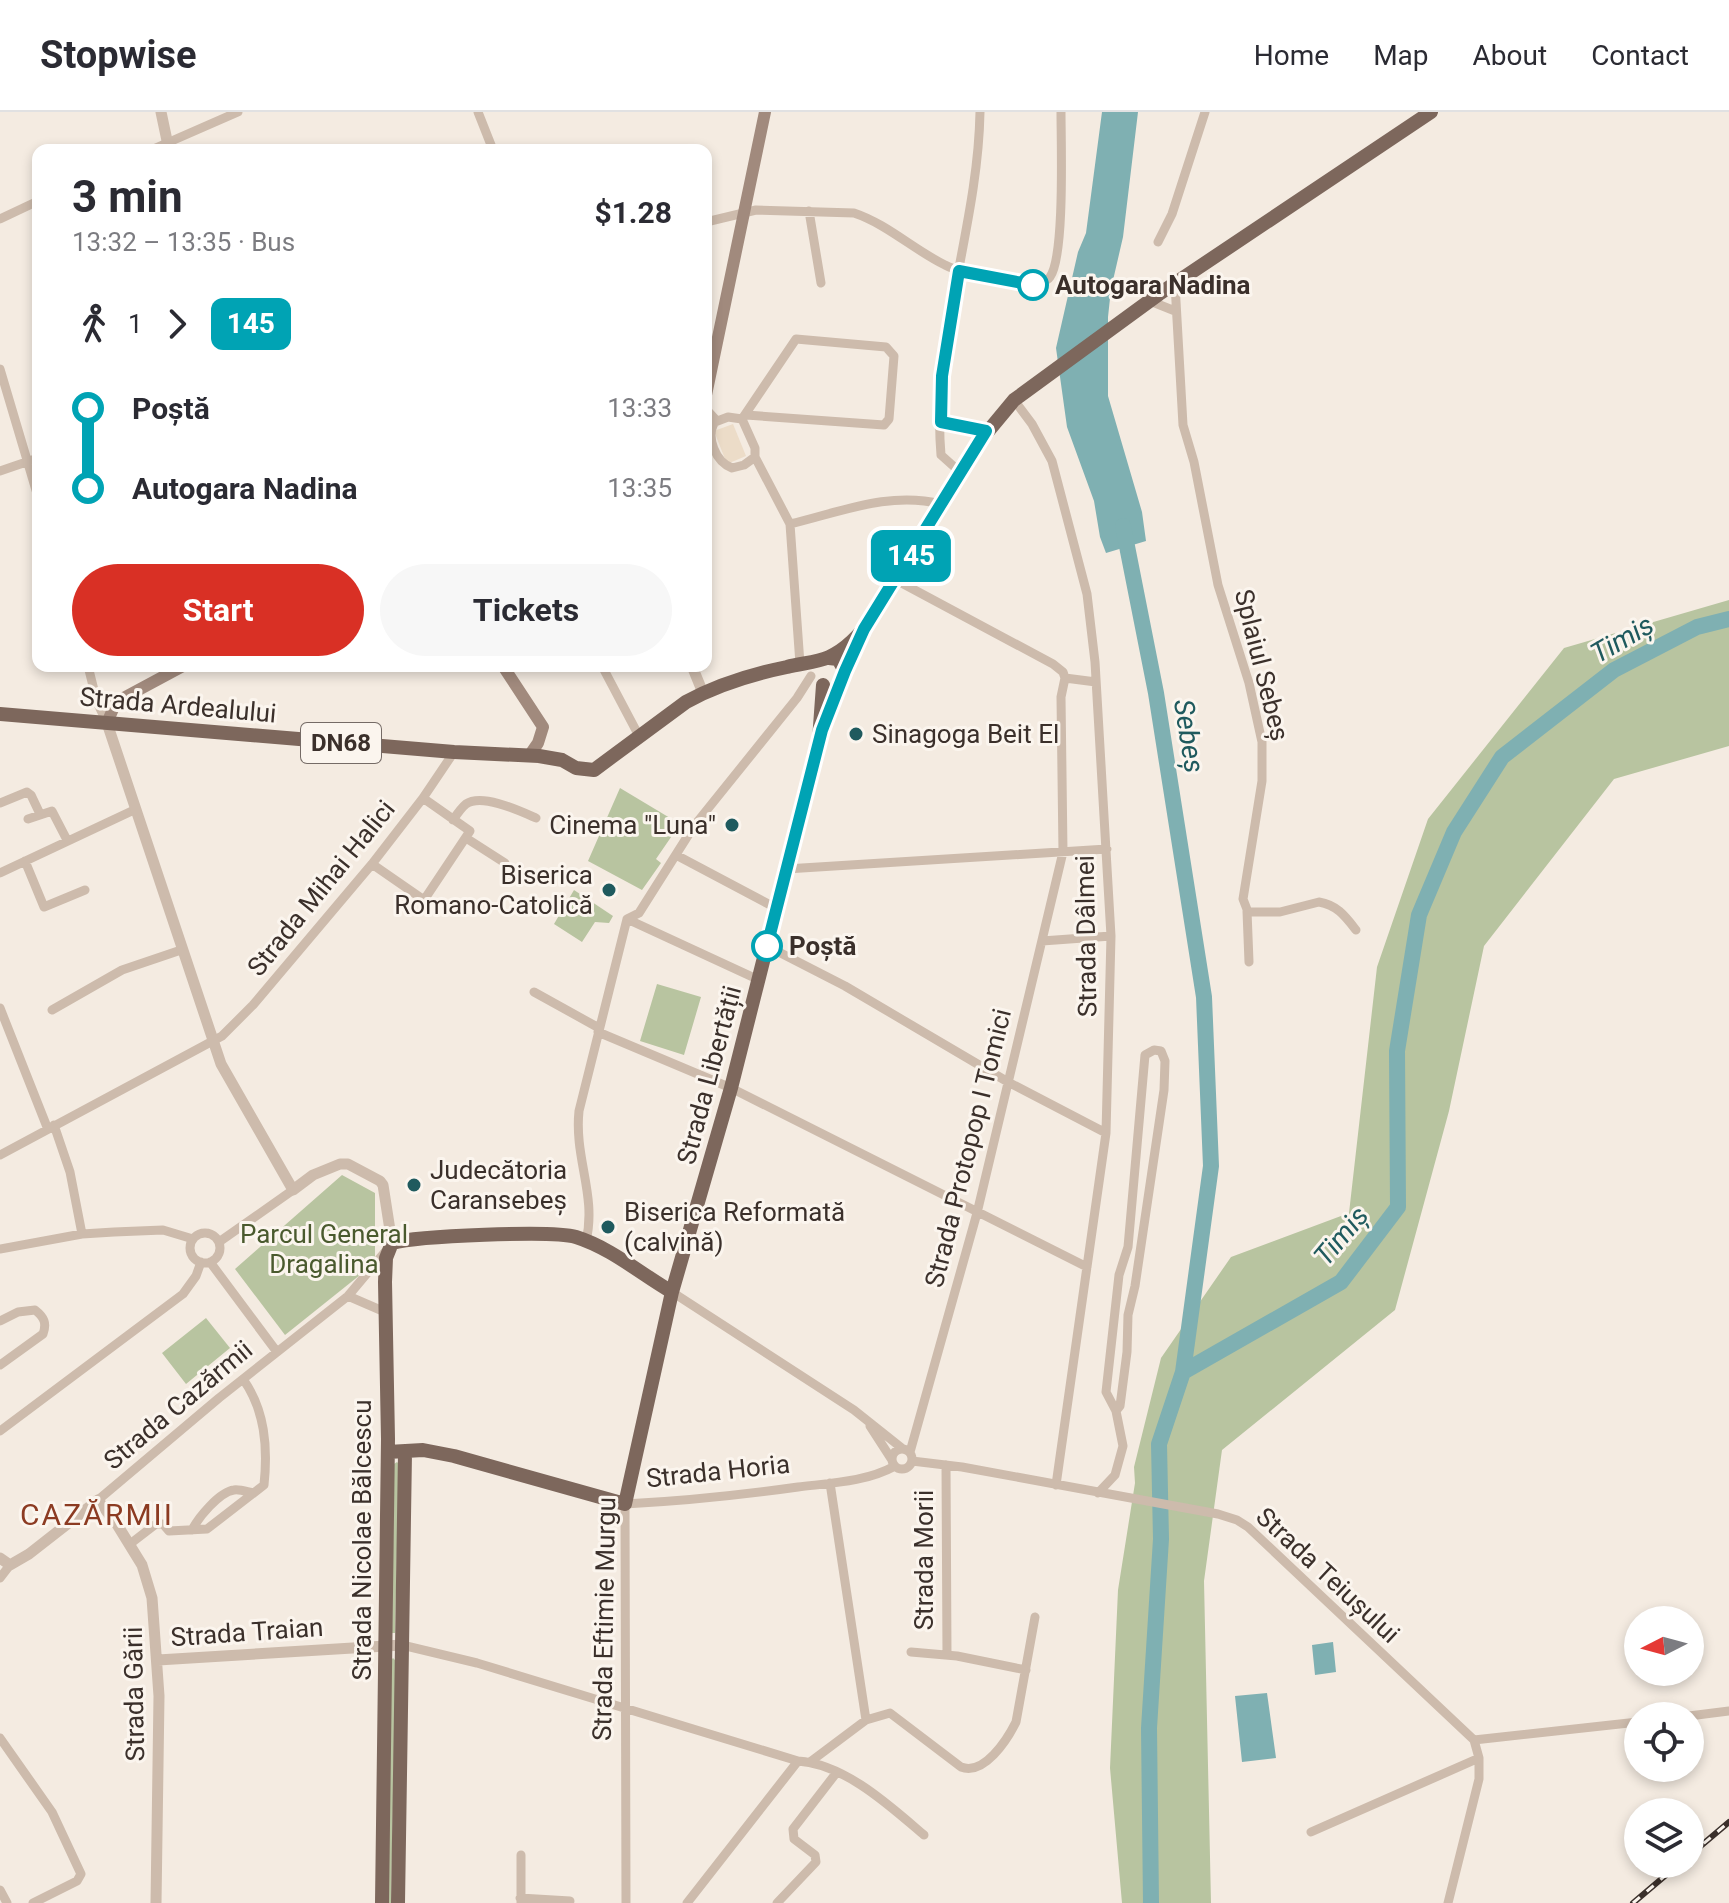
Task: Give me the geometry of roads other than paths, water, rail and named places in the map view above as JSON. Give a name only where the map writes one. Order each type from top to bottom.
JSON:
[{"type":"main road","points":[[712,367],[765,112]]},
{"type":"main road","points":[[817,680],[816,669],[824,660],[864,629],[986,431],[1019,396],[1175,284],[1431,112]]},
{"type":"main road","name":"Strada Libertății","points":[[672,1292],[731,1088],[822,730],[864,629]]},
{"type":"main road","points":[[796,665],[832,687],[843,677],[838,659],[824,660]]},
{"type":"main road","name":"DN68","points":[[640,738],[686,702],[703,693],[796,665],[824,660]]},
{"type":"main road","points":[[107,723],[116,702],[172,672]]},
{"type":"main road","points":[[507,672],[543,727],[538,743],[529,756]]},
{"type":"main road","name":"Strada Libertății","points":[[817,680],[822,730]]},
{"type":"main road","name":"Strada Ardealului","points":[[0,714],[529,756],[562,760],[576,768],[589,770],[603,765],[640,738]]},
{"type":"main road","points":[[392,1243],[553,1234],[586,1241],[613,1254],[672,1292]]},
{"type":"main road","name":"Strada Nicolae Bălcescu","points":[[382,1903],[388,1452],[385,1269],[392,1243]]},
{"type":"main road","name":"Strada Eftimie Murgu","points":[[625,1504],[672,1292]]},
{"type":"main road","name":"Strada Horia","points":[[388,1452],[423,1450],[454,1456],[625,1504]]},
{"type":"main road","name":"Strada Nicolae Bălcescu","points":[[398,1903],[405,1453]]},
{"type":"street","points":[[161,112],[169,144]]},
{"type":"street","points":[[173,144],[238,112]]},
{"type":"street","points":[[478,112],[491,144]]},
{"type":"street","points":[[960,472],[941,455],[942,376],[974,180],[980,112]]},
{"type":"street","points":[[712,220],[745,212],[854,213],[959,271],[1042,284],[1051,276],[1060,233],[1061,112]]},
{"type":"street","points":[[1158,242],[1172,214],[1205,112]]},
{"type":"street","points":[[0,219],[32,204]]},
{"type":"street","points":[[809,211],[821,283]]},
{"type":"street","name":"Splaiul Sebeș","points":[[1175,284],[1183,425],[1194,462],[1218,585],[1249,683],[1262,742],[1262,781],[1243,899],[1247,911],[1249,962]]},
{"type":"street","points":[[1155,298],[1175,311]]},
{"type":"street","points":[[712,426],[728,417],[884,425],[889,419],[894,356],[891,350],[872,345],[796,339],[744,417]]},
{"type":"street","points":[[0,369],[32,478]]},
{"type":"street","name":"Strada Dâlmei","points":[[1019,396],[1045,445],[1059,480],[1087,594],[1096,682],[1111,936],[1106,1133],[1056,1485]]},
{"type":"street","points":[[712,416],[717,421]]},
{"type":"street","points":[[744,417],[755,457],[790,524],[796,665]]},
{"type":"street","points":[[941,422],[986,431]]},
{"type":"street","points":[[712,439],[722,463],[727,467],[739,467],[755,457]]},
{"type":"street","points":[[0,471],[32,460]]},
{"type":"street","points":[[790,524],[893,499],[919,499],[941,504]]},
{"type":"street","points":[[896,580],[1053,664],[1065,678],[1096,682]]},
{"type":"street","points":[[90,672],[212,1042],[221,1064],[293,1190],[219,1242]]},
{"type":"street","points":[[605,672],[640,738]]},
{"type":"street","points":[[694,672],[703,693]]},
{"type":"street","name":"Strada Protopop I Tomici","points":[[908,1454],[977,1213],[1063,852],[1061,697],[1065,678]]},
{"type":"street","points":[[586,1241],[589,1201],[577,1130],[582,1094],[627,919],[639,913],[694,826],[797,698],[817,680]]},
{"type":"street","name":"Strada Mihai Halici","points":[[0,1155],[212,1042],[253,1005],[372,864],[454,752]]},
{"type":"street","points":[[0,803],[27,792],[40,814]]},
{"type":"street","points":[[423,798],[505,863]]},
{"type":"street","points":[[453,820],[467,803],[475,800],[496,802],[536,818]]},
{"type":"street","points":[[0,873],[134,810]]},
{"type":"street","points":[[28,819],[52,811],[67,840]]},
{"type":"street","points":[[372,864],[424,900],[468,835]]},
{"type":"street","points":[[786,869],[1107,849]]},
{"type":"street","points":[[676,855],[776,908]]},
{"type":"street","points":[[25,861],[44,907],[85,890]]},
{"type":"street","points":[[1247,911],[1264,913],[1319,902],[1337,908],[1356,930]]},
{"type":"street","points":[[627,919],[759,980]]},
{"type":"street","points":[[1042,941],[1111,936]]},
{"type":"street","points":[[767,946],[845,986],[1008,1082],[1106,1133]]},
{"type":"street","points":[[52,1010],[122,970],[181,950]]},
{"type":"street","points":[[534,992],[598,1030],[731,1088],[1087,1267]]},
{"type":"street","points":[[0,1008],[70,1172],[82,1234]]},
{"type":"street","points":[[1098,1493],[1115,1475],[1123,1446],[1116,1411],[1106,1392],[1119,1275],[1128,1247],[1145,1055],[1154,1050],[1161,1051],[1165,1061],[1164,1090],[1128,1315],[1120,1406],[1116,1411]]},
{"type":"street","name":"Strada Nicolae Bălcescu","points":[[293,1190],[330,1167],[348,1164],[380,1181],[385,1192],[392,1243]]},
{"type":"street","points":[[0,1249],[82,1234],[163,1230],[193,1239],[205,1233],[219,1242],[218,1256],[205,1262],[183,1294],[0,1431]]},
{"type":"street","points":[[193,1239],[191,1252],[205,1262],[277,1352]]},
{"type":"street","name":"Strada Cazărmii","points":[[0,1578],[5,1561],[29,1554],[348,1296],[392,1243]]},
{"type":"street","points":[[672,1292],[866,1420],[908,1454]]},
{"type":"street","points":[[348,1296],[385,1312]]},
{"type":"street","points":[[0,1321],[18,1312],[35,1310],[44,1319],[46,1327],[43,1334],[0,1365]]},
{"type":"street","points":[[130,1544],[156,1524],[163,1524],[169,1531],[207,1529],[264,1485],[264,1433],[259,1405],[243,1379]]},
{"type":"street","points":[[866,1420],[893,1463]]},
{"type":"street","points":[[893,1463],[895,1452],[908,1454]]},
{"type":"street","name":"Strada Horia","points":[[625,1504],[703,1500],[872,1476],[893,1463],[904,1469],[908,1454]]},
{"type":"street","name":"Strada Teiușului","points":[[908,1454],[946,1465],[1237,1520],[1265,1541],[1474,1740]]},
{"type":"street","name":"Strada Morii","points":[[946,1465],[947,1655]]},
{"type":"street","points":[[830,1483],[866,1720]]},
{"type":"street","points":[[192,1530],[199,1515],[226,1494],[234,1490],[253,1493]]},
{"type":"street","name":"Strada Gării","points":[[98,1500],[130,1544],[148,1578],[158,1660],[156,1903]]},
{"type":"street","name":"Strada Eftimie Murgu","points":[[625,1504],[626,1903]]},
{"type":"street","points":[[810,1762],[866,1720],[894,1714],[961,1767],[967,1770],[977,1768],[1009,1735],[1016,1722],[1035,1617]]},
{"type":"street","points":[[402,1645],[477,1663],[798,1761],[810,1762],[837,1772],[880,1800],[924,1835]]},
{"type":"street","name":"Strada Traian","points":[[158,1660],[402,1645]]},
{"type":"street","points":[[911,1652],[947,1655],[1026,1670]]},
{"type":"street","points":[[1704,1714],[1729,1711]]},
{"type":"street","points":[[1448,1903],[1476,1792],[1479,1758],[1474,1740],[1624,1724]]},
{"type":"street","points":[[0,1738],[52,1812],[81,1874],[77,1881],[33,1903]]},
{"type":"street","points":[[1311,1832],[1479,1758]]},
{"type":"street","points":[[687,1903],[798,1761]]},
{"type":"street","points":[[777,1903],[816,1862],[815,1855],[794,1839],[793,1829],[837,1772]]},
{"type":"street","points":[[521,1855],[520,1900],[570,1901]]},
{"type":"street","points":[[0,1890],[7,1903]]},
{"type":"water","points":[[1102,112],[1138,112],[1123,237],[1108,317],[1108,396],[1142,512],[1146,541],[1106,553],[1094,501],[1067,427],[1056,348],[1078,252],[1086,233]]},
{"type":"water","points":[[1333,1642],[1336,1672],[1315,1675],[1312,1645]]},
{"type":"water","points":[[1267,1693],[1276,1758],[1242,1762],[1235,1696]]},
{"type":"waterway","name":"Sebeș","points":[[1123,526],[1156,693],[1204,997],[1211,1166],[1183,1372],[1159,1444],[1161,1539],[1149,1728],[1151,1903]]},
{"type":"waterway","name":"Timiș","points":[[1183,1372],[1341,1282],[1398,1207],[1397,1051],[1419,915],[1454,832],[1502,757],[1614,670],[1697,627],[1729,619]]},
{"type":"railway","points":[[1704,1843],[1729,1822]]},
{"type":"railway","points":[[1633,1903],[1662,1878]]},
{"type":"place","name":"Autogara Nadina","points":[[1033,285]]},
{"type":"place","name":"Sinagoga Beit El","points":[[856,734]]},
{"type":"place","name":"Cinema \"Luna\"","points":[[732,825]]},
{"type":"place","name":"Biserica Romano-Catolică","points":[[609,890]]},
{"type":"place","name":"Poștă","points":[[767,946]]},
{"type":"place","name":"Judecătoria Caransebeș","points":[[414,1185]]},
{"type":"place","name":"Biserica Reformată (calvină)","points":[[608,1227]]},
{"type":"district","name":"CAZĂRMII","points":[[97,1514]]},
{"type":"park label","name":"Parcul General Dragalina","points":[[324,1249]]}]
